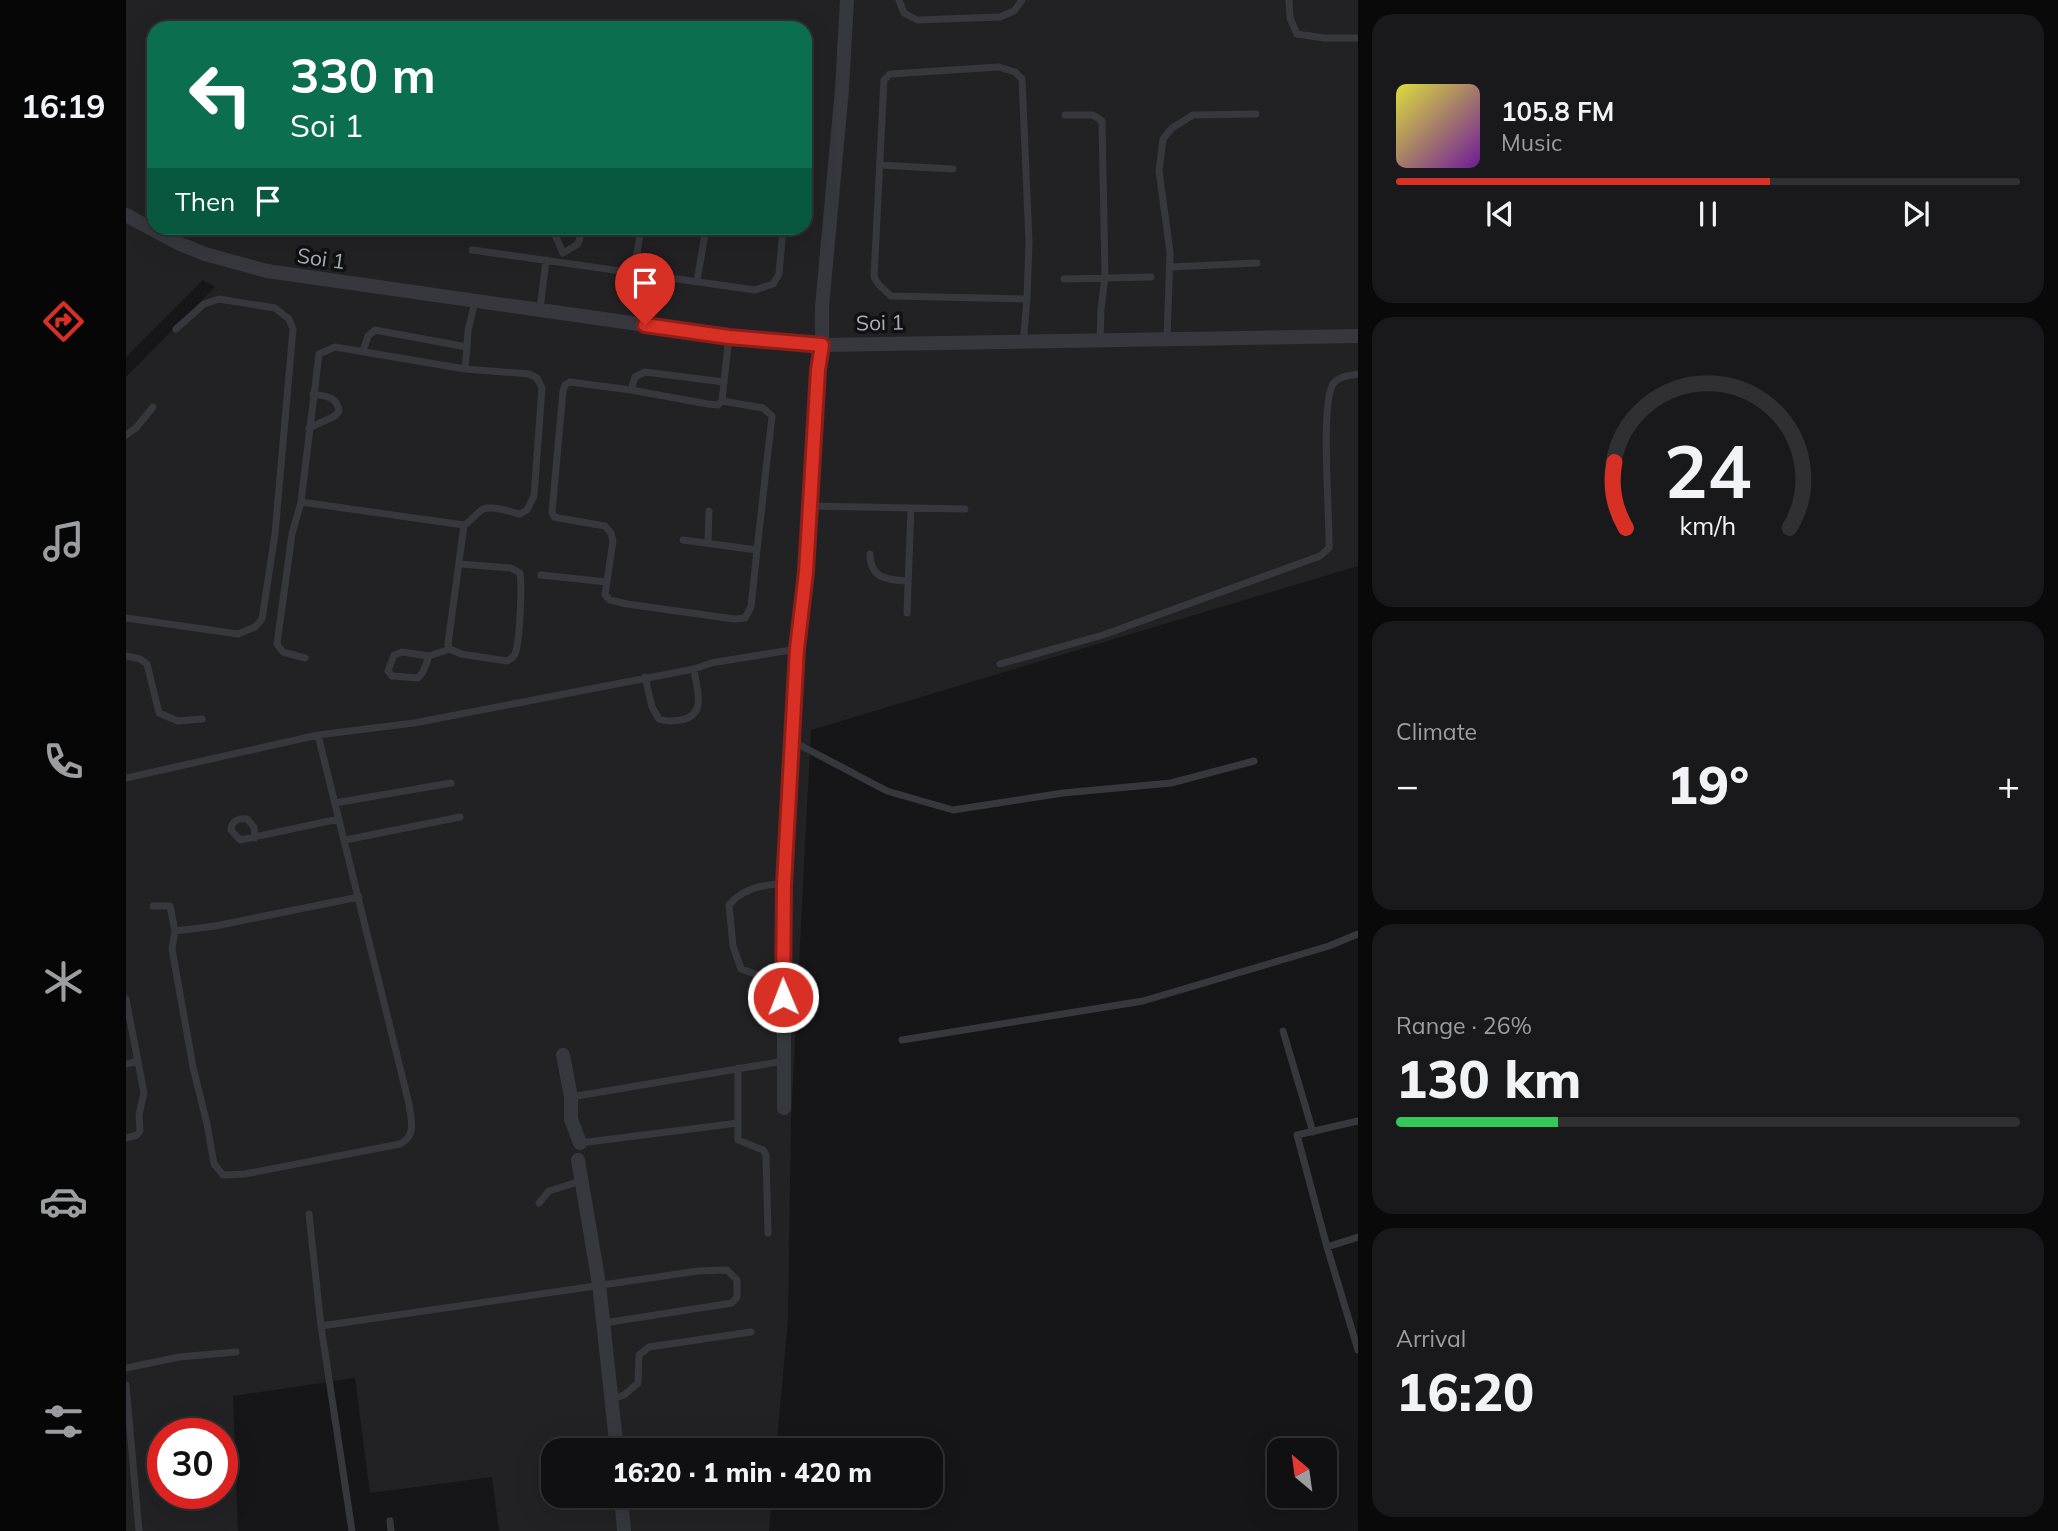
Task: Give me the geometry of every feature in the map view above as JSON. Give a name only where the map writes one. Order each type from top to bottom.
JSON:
[{"type":"street","points":[[784,1108],[779,1061],[784,884],[797,649],[806,572],[818,370],[822,345],[822,307],[842,89],[847,0]]},
{"type":"street","name":"Soi 1","points":[[126,215],[147,226]]},
{"type":"street","name":"Soi 1","points":[[164,235],[187,247],[257,269],[318,280],[729,337],[822,345],[1358,337]]},
{"type":"street","points":[[563,1055],[571,1097],[571,1119],[580,1143]]},
{"type":"street","points":[[578,1160],[599,1283],[616,1438]]},
{"type":"street","points":[[622,1508],[624,1531]]},
{"type":"lane","points":[[899,0],[904,13],[917,20],[1000,17],[1014,11],[1022,0]]},
{"type":"lane","points":[[1289,0],[1290,18],[1297,34],[1324,38],[1358,38]]},
{"type":"lane","points":[[1026,343],[1024,333],[1027,299],[1029,242],[1022,79],[1015,72],[999,67],[890,74],[884,80],[874,277],[891,296],[1027,299]]},
{"type":"lane","points":[[1167,340],[1170,267],[1159,172],[1163,139],[1172,128],[1193,115],[1256,114]]},
{"type":"lane","points":[[1065,116],[1093,115],[1102,121],[1105,277],[1100,342]]},
{"type":"lane","points":[[880,165],[953,169]]},
{"type":"lane","points":[[555,235],[562,253],[561,263]]},
{"type":"lane","points":[[562,253],[578,244],[581,235]]},
{"type":"lane","points":[[634,272],[640,235]]},
{"type":"lane","points":[[697,281],[705,235]]},
{"type":"lane","points":[[472,250],[755,290],[773,284],[779,274],[782,235]]},
{"type":"lane","points":[[540,309],[542,273],[546,260]]},
{"type":"lane","points":[[1170,267],[1257,263]]},
{"type":"lane","points":[[1063,279],[1151,277]]},
{"type":"lane","points":[[126,618],[238,634],[255,627],[262,619],[275,534],[293,329],[284,312],[275,308],[219,299],[204,304],[176,328]]},
{"type":"lane","points":[[464,369],[468,331],[475,301]]},
{"type":"lane","points":[[363,351],[368,336],[375,330],[467,347]]},
{"type":"lane","points":[[722,401],[763,408],[772,416],[751,607],[745,618],[734,619],[610,600],[606,595],[613,541],[609,529],[554,517],[552,512],[565,385],[570,382],[718,405],[722,401],[729,337]]},
{"type":"lane","points":[[301,502],[464,525],[483,510],[491,508],[520,514],[532,503],[542,388],[537,378],[528,374],[464,369],[335,347],[319,354],[301,502],[292,534],[277,645],[283,652],[305,658]]},
{"type":"lane","points":[[631,390],[635,377],[645,372],[724,382]]},
{"type":"lane","points":[[1000,664],[1103,635],[1320,556],[1329,548],[1326,417],[1333,385],[1341,377],[1358,374]]},
{"type":"lane","points":[[309,428],[335,416],[339,411],[337,402],[332,398],[313,394]]},
{"type":"lane","points":[[126,435],[136,428],[153,407]]},
{"type":"lane","points":[[810,506],[965,509]]},
{"type":"lane","points":[[907,613],[911,508]]},
{"type":"lane","points":[[708,543],[709,511]]},
{"type":"lane","points":[[450,649],[449,633],[464,525]]},
{"type":"lane","points":[[683,540],[757,550]]},
{"type":"lane","points":[[870,554],[872,569],[877,575],[886,580],[908,581]]},
{"type":"lane","points":[[429,656],[418,678],[408,679],[389,674],[391,660],[397,653],[402,652],[429,656],[450,649],[461,654],[506,661],[513,657],[517,641],[521,576],[518,570],[460,564]]},
{"type":"lane","points":[[541,575],[607,583]]},
{"type":"lane","points":[[126,778],[318,735],[414,723],[694,669],[711,663],[797,649]]},
{"type":"lane","points":[[126,656],[140,659],[147,664],[159,713],[178,721],[202,719]]},
{"type":"lane","points":[[645,677],[652,707],[659,719],[666,722],[688,718],[697,710],[698,694],[694,669]]},
{"type":"lane","points":[[153,906],[170,906],[175,931],[172,949],[193,1067],[214,1164],[223,1175],[245,1174],[400,1144],[410,1138],[412,1131],[409,1104],[318,735]]},
{"type":"lane","points":[[792,741],[887,791],[953,810],[1063,793],[1171,783],[1254,761]]},
{"type":"lane","points":[[335,803],[451,783]]},
{"type":"lane","points":[[345,840],[460,817]]},
{"type":"lane","points":[[255,838],[339,819]]},
{"type":"lane","points":[[782,975],[758,975],[741,969],[733,946],[729,905],[737,895],[772,884],[784,884]]},
{"type":"lane","points":[[175,931],[215,926],[359,897]]},
{"type":"lane","points":[[902,1040],[1143,1001],[1329,946],[1358,934]]},
{"type":"lane","points":[[126,999],[144,1093],[139,1115],[140,1131],[126,1139]]},
{"type":"lane","points":[[1283,1031],[1313,1132]]},
{"type":"lane","points":[[126,1064],[138,1061]]},
{"type":"lane","points":[[571,1097],[779,1061]]},
{"type":"lane","points":[[738,1068],[738,1140],[763,1150],[766,1155],[768,1233]]},
{"type":"lane","points":[[1358,1121],[1297,1135],[1358,1350]]},
{"type":"lane","points":[[580,1143],[738,1123]]},
{"type":"lane","points":[[539,1203],[549,1191],[581,1181]]},
{"type":"lane","points":[[309,1214],[321,1326],[352,1531]]},
{"type":"lane","points":[[1327,1247],[1358,1237]]},
{"type":"lane","points":[[321,1326],[698,1270],[727,1270],[737,1280],[737,1297],[732,1303],[604,1323]]},
{"type":"lane","points":[[612,1399],[624,1395],[638,1383],[639,1355],[649,1347],[751,1332]]},
{"type":"lane","points":[[126,1368],[179,1357],[236,1352]]},
{"type":"lane","points":[[126,1385],[139,1531]]},
{"type":"lane","points":[[390,1521],[391,1531]]},
{"type":"shaded area","points":[[126,0],[1358,0],[1358,566],[811,730],[791,1119],[788,1320],[777,1438],[541,1438],[541,1508],[771,1508],[769,1531],[499,1531],[492,1477],[370,1493],[355,1378],[233,1396],[234,1418],[147,1418],[147,1509],[237,1509],[238,1531],[126,1531],[126,377],[215,287],[203,280],[126,357]]},
{"type":"route","points":[[645,325],[729,337],[822,345],[819,352],[806,572],[797,649],[784,884],[783,997]]}]
